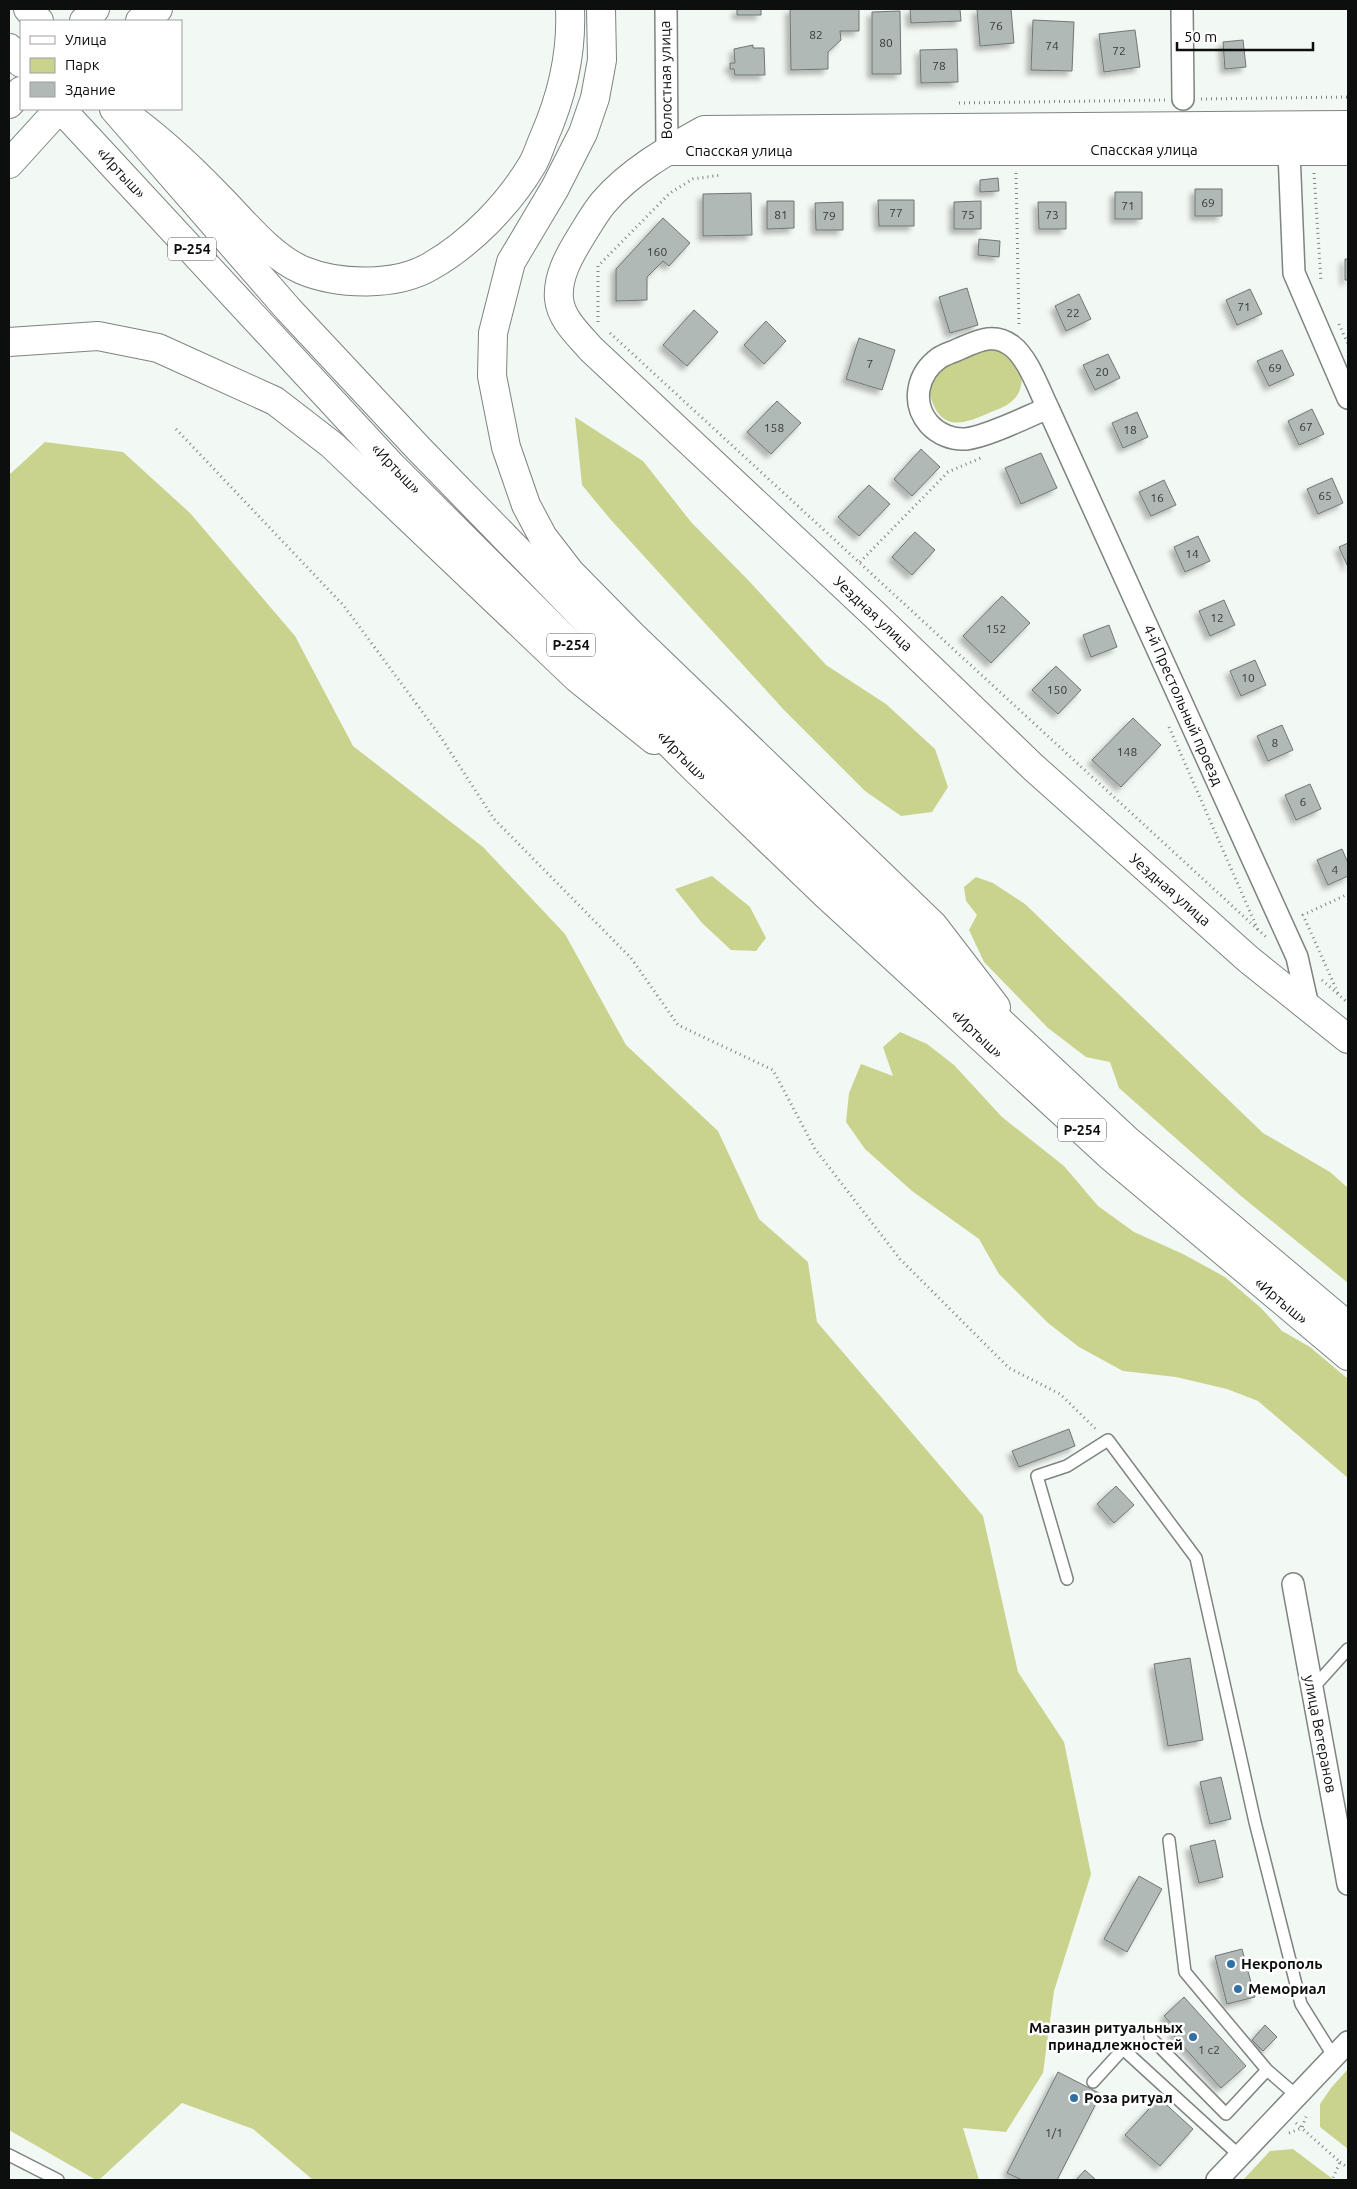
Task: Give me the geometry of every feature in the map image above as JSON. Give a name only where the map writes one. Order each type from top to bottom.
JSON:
[{"type":"main road","points":[[85,20],[95,9]]},
{"type":"main road","points":[[141,20],[151,9]]},
{"type":"main road","points":[[142,20],[158,9]]},
{"type":"main road","points":[[119,110],[157,136],[270,248],[301,270],[329,279],[357,282],[391,280],[430,267],[469,239],[509,197],[532,164],[550,124],[562,89],[569,54],[570,9]]},
{"type":"main road","points":[[601,9],[602,60],[594,98],[583,134],[555,188],[511,262],[492,333],[492,376],[506,447],[526,506],[542,537],[577,579],[685,687],[933,925],[1020,1041]]},
{"type":"main road","points":[[9,48],[20,61]]},
{"type":"main road","points":[[9,72],[20,80]]},
{"type":"main road","points":[[9,104],[20,91]]},
{"type":"main road","points":[[9,164],[59,110]]},
{"type":"main road","name":"«Иртыш»","points":[[61,110],[391,465],[695,769],[825,894],[1103,1150],[1348,1356]]},
{"type":"main road","name":"«Иртыш»","points":[[115,110],[288,309],[426,456],[650,686],[842,874],[1127,1140],[1348,1326]]},
{"type":"main road","name":"Спасская улица","points":[[667,151],[704,130],[1348,125]]},
{"type":"main road","name":"Спасская улица","points":[[667,151],[1348,151]]},
{"type":"main road","name":"Уездная улица","points":[[667,151],[634,173],[603,203],[571,253],[559,283],[559,300],[567,322],[591,349],[1033,767],[1248,959],[1348,1039]]},
{"type":"main road","points":[[9,342],[98,336],[158,348],[275,401],[332,445],[577,678],[637,728],[695,769]]},
{"type":"street","name":"Волостная улица","points":[[666,9],[667,151]]},
{"type":"street","points":[[1182,9],[1183,99]]},
{"type":"street","points":[[1289,152],[1294,273],[1348,398]]},
{"type":"street","points":[[1013,346],[998,339],[984,338],[940,358],[927,369],[919,384],[918,401],[923,417],[934,430],[950,438],[966,439],[1048,408]]},
{"type":"street","name":"4-й Престольный проезд","points":[[1013,346],[1024,359],[1048,408],[1297,957],[1308,1006]]},
{"type":"street","name":"улица Ветеранов","points":[[1293,1584],[1348,1884]]},
{"type":"street","points":[[1217,2180],[1341,2050]]},
{"type":"lane","points":[[1067,1578],[1037,1476],[1067,1466],[1108,1440],[1196,1558],[1255,1822],[1301,2004],[1341,2050]]},
{"type":"lane","points":[[1312,1689],[1348,1649]]},
{"type":"lane","points":[[1169,1840],[1185,1972],[1267,2070],[1297,2096]]},
{"type":"lane","points":[[1150,2037],[1226,2114],[1267,2070]]},
{"type":"lane","points":[[1093,2082],[1123,2049],[1240,2156]]},
{"type":"lane","points":[[9,2155],[58,2180]]},
{"type":"path","points":[[958,103],[1348,98]]},
{"type":"path","points":[[1313,165],[1320,279],[1323,287]]},
{"type":"path","points":[[1013,346],[1019,329],[1016,170]]},
{"type":"path","points":[[1338,320],[1348,344]]},
{"type":"path","points":[[176,429],[344,606],[438,733],[494,819],[632,958],[678,1025],[773,1070],[815,1149],[900,1259],[1009,1368],[1060,1394],[1108,1440]]},
{"type":"path","points":[[860,562],[948,472],[990,454]]},
{"type":"path","points":[[1167,723],[1258,932]]},
{"type":"path","points":[[1348,894],[1303,915],[1339,996],[1348,1002]]},
{"type":"path","points":[[1282,2111],[1348,2168]]},
{"type":"path","points":[[1332,2180],[1340,2162]]},
{"type":"green space","points":[[980,346],[997,347],[1021,365],[1022,381],[1019,392],[1011,402],[999,409],[968,421],[950,422],[937,411],[928,387],[943,363]]},
{"type":"green space","points":[[575,417],[643,461],[691,522],[749,581],[826,665],[886,704],[935,749],[948,787],[932,812],[901,816],[865,791],[784,710],[611,520],[582,485]]},
{"type":"green space","points":[[45,442],[123,452],[190,513],[295,636],[353,746],[483,847],[565,934],[626,1045],[718,1131],[759,1219],[808,1262],[817,1322],[983,1516],[1018,1672],[1064,1742],[1091,1874],[1054,1991],[1043,2073],[1006,2132],[963,2128],[979,2180],[313,2180],[253,2129],[182,2103],[99,2180],[96,2180],[9,2130],[9,475]]},
{"type":"green space","points":[[712,876],[750,907],[766,938],[756,951],[731,950],[702,923],[675,889]]},
{"type":"green space","points":[[976,877],[993,883],[1025,904],[1263,1133],[1330,1172],[1348,1188],[1348,1283],[1241,1196],[1119,1088],[1110,1062],[1086,1057],[1048,1028],[984,962],[969,930],[977,915],[966,901],[964,887]]},
{"type":"green space","points":[[900,1032],[927,1044],[954,1065],[1002,1117],[1064,1166],[1098,1206],[1134,1232],[1183,1254],[1225,1277],[1261,1308],[1282,1331],[1310,1347],[1348,1379],[1348,1478],[1258,1401],[1227,1389],[1176,1377],[1123,1371],[1079,1347],[1048,1323],[999,1274],[979,1239],[912,1191],[865,1149],[846,1122],[849,1093],[861,1064],[893,1076],[883,1047]]},
{"type":"green space","points":[[1348,2069],[1348,2149],[1320,2127],[1320,2104]]},
{"type":"green space","points":[[1293,2149],[1334,2180],[1243,2180],[1270,2151]]},
{"type":"building","points":[[737,9],[761,9],[761,15],[737,15]]},
{"type":"building","points":[[790,9],[859,9],[859,31],[840,31],[841,40],[828,52],[828,69],[791,70]]},
{"type":"building","points":[[910,9],[960,9],[961,21],[911,23]]},
{"type":"building","points":[[977,9],[1011,9],[1014,43],[980,46]]},
{"type":"building","points":[[900,11],[901,74],[872,74],[872,12]]},
{"type":"building","points":[[1033,20],[1074,22],[1072,71],[1031,70]]},
{"type":"building","points":[[1135,30],[1140,67],[1104,72],[1099,34]]},
{"type":"building","points":[[1243,40],[1246,67],[1225,69],[1223,42]]},
{"type":"building","points":[[753,45],[753,48],[764,48],[765,75],[735,75],[734,69],[730,69],[730,63],[735,63],[734,49]]},
{"type":"building","points":[[957,49],[958,82],[921,83],[920,50]]},
{"type":"building","points":[[998,178],[999,191],[980,192],[980,180]]},
{"type":"building","points":[[1195,189],[1222,189],[1222,216],[1195,216]]},
{"type":"building","points":[[1115,192],[1142,192],[1142,219],[1115,219]]},
{"type":"building","points":[[751,193],[752,235],[703,236],[703,194]]},
{"type":"building","points":[[878,200],[914,200],[914,226],[879,226]]},
{"type":"building","points":[[767,201],[794,201],[794,228],[767,229]]},
{"type":"building","points":[[981,201],[981,229],[954,229],[954,202]]},
{"type":"building","points":[[843,202],[843,230],[816,230],[815,203]]},
{"type":"building","points":[[1038,202],[1066,202],[1066,229],[1039,229]]},
{"type":"building","points":[[663,218],[690,243],[669,266],[663,261],[647,277],[647,300],[616,301],[616,269]]},
{"type":"building","points":[[979,239],[1000,241],[999,257],[978,255]]},
{"type":"building","points":[[1345,259],[1348,259],[1348,280],[1345,280]]},
{"type":"building","points":[[967,288],[978,325],[950,333],[939,297]]},
{"type":"building","points":[[1250,289],[1262,314],[1237,325],[1226,300]]},
{"type":"building","points":[[1079,294],[1091,319],[1066,331],[1055,306]]},
{"type":"building","points":[[694,310],[718,332],[687,366],[663,345]]},
{"type":"building","points":[[766,321],[786,341],[764,364],[744,345]]},
{"type":"building","points":[[859,338],[895,350],[882,390],[846,379]]},
{"type":"building","points":[[1282,350],[1294,375],[1269,386],[1257,361]]},
{"type":"building","points":[[1108,354],[1120,378],[1095,390],[1083,365]]},
{"type":"building","points":[[777,401],[801,423],[771,454],[747,432]]},
{"type":"building","points":[[1312,409],[1324,434],[1299,445],[1288,421]]},
{"type":"building","points":[[1137,412],[1148,437],[1123,448],[1112,423]]},
{"type":"building","points":[[921,449],[940,467],[912,496],[894,479]]},
{"type":"building","points":[[1041,453],[1057,488],[1021,504],[1005,468]]},
{"type":"building","points":[[1332,478],[1343,503],[1318,514],[1307,489]]},
{"type":"building","points":[[1164,480],[1176,505],[1151,516],[1139,492]]},
{"type":"building","points":[[869,485],[890,504],[859,536],[838,517]]},
{"type":"building","points":[[915,532],[935,550],[912,575],[892,557]]},
{"type":"building","points":[[1198,536],[1210,561],[1185,572],[1174,547]]},
{"type":"building","points":[[1348,543],[1348,567],[1339,547]]},
{"type":"building","points":[[1002,596],[1030,623],[991,663],[963,636]]},
{"type":"building","points":[[1224,600],[1235,625],[1210,636],[1199,611]]},
{"type":"building","points":[[1109,625],[1117,647],[1091,657],[1083,635]]},
{"type":"building","points":[[1255,660],[1266,685],[1241,696],[1230,671]]},
{"type":"building","points":[[1056,666],[1081,690],[1058,714],[1032,690]]},
{"type":"building","points":[[1133,718],[1161,745],[1121,787],[1092,760]]},
{"type":"building","points":[[1282,725],[1293,750],[1268,761],[1257,736]]},
{"type":"building","points":[[1310,784],[1321,809],[1296,820],[1285,795]]},
{"type":"building","points":[[1342,849],[1348,863],[1348,876],[1328,885],[1317,860]]},
{"type":"building","points":[[1069,1429],[1075,1446],[1019,1467],[1012,1451]]},
{"type":"building","points":[[1116,1486],[1134,1505],[1114,1523],[1097,1504]]},
{"type":"building","points":[[1190,1658],[1203,1740],[1168,1746],[1154,1664]]},
{"type":"building","points":[[1221,1777],[1231,1819],[1210,1824],[1200,1782]]},
{"type":"building","points":[[1215,1840],[1223,1877],[1199,1883],[1190,1846]]},
{"type":"building","points":[[1139,1876],[1162,1889],[1127,1952],[1104,1939]]},
{"type":"building","points":[[1242,1949],[1255,1997],[1227,2004],[1215,1956]]},
{"type":"building","points":[[1184,1997],[1246,2066],[1221,2088],[1172,2034],[1177,2030],[1164,2016]]},
{"type":"building","points":[[1265,2025],[1277,2037],[1263,2051],[1252,2040]]},
{"type":"building","points":[[1058,2072],[1101,2094],[1057,2180],[1022,2180],[1007,2173]]},
{"type":"building","points":[[1159,2098],[1193,2129],[1160,2166],[1125,2135]]},
{"type":"building","points":[[1085,2170],[1096,2180],[1076,2180]]},
{"type":"place","name":"Некрополь","points":[[1231,1964]]},
{"type":"place","name":"Мемориал","points":[[1238,1989]]},
{"type":"place","name":"Магазин ритуальных принадлежностей","points":[[1193,2037]]},
{"type":"place","name":"Роза ритуал","points":[[1074,2098]]}]
